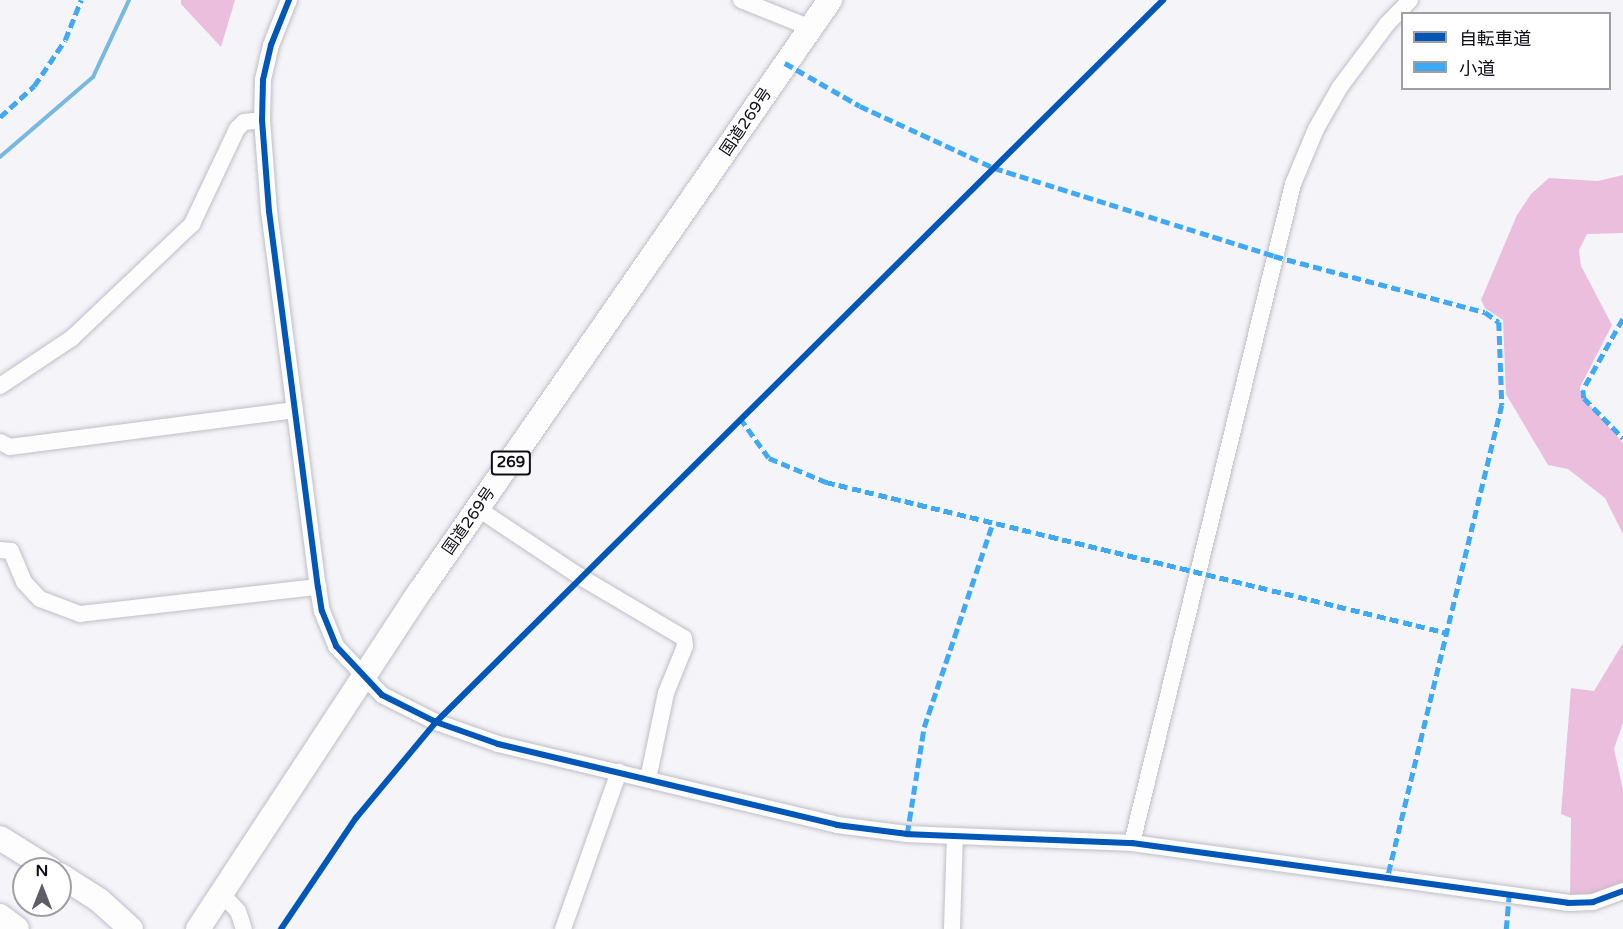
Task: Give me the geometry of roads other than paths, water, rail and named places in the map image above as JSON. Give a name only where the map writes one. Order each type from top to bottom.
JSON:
[{"type":"highway","name":"国道269号","points":[[198,927],[477,508],[830,0]]},
{"type":"highway","points":[[0,838],[31,857]]},
{"type":"highway","points":[[72,883],[147,929]]},
{"type":"highway","points":[[99,900],[131,929]]},
{"type":"highway","points":[[0,916],[17,929]]},
{"type":"street","points":[[289,0],[271,45],[263,80],[262,120],[269,211],[318,586],[328,631],[344,658],[382,695],[468,735],[837,825],[955,836],[1132,843],[1568,903],[1593,902],[1623,891]]},
{"type":"street","points":[[741,0],[810,28]]},
{"type":"street","points":[[1132,843],[1293,184],[1316,129],[1340,87],[1381,32],[1410,0]]},
{"type":"street","points":[[0,386],[72,338],[192,224],[237,129],[244,122],[262,120]]},
{"type":"street","points":[[0,442],[10,447],[296,410]]},
{"type":"street","points":[[477,508],[579,576],[684,638],[685,646],[666,693],[648,779]]},
{"type":"street","points":[[0,550],[11,551],[24,582],[40,599],[80,614],[318,586]]},
{"type":"street","points":[[563,929],[619,772]]},
{"type":"street","points":[[952,929],[955,836]]},
{"type":"street","points":[[220,892],[238,911],[244,929]]},
{"type":"waterway","points":[[0,157],[93,77],[129,0]]}]
